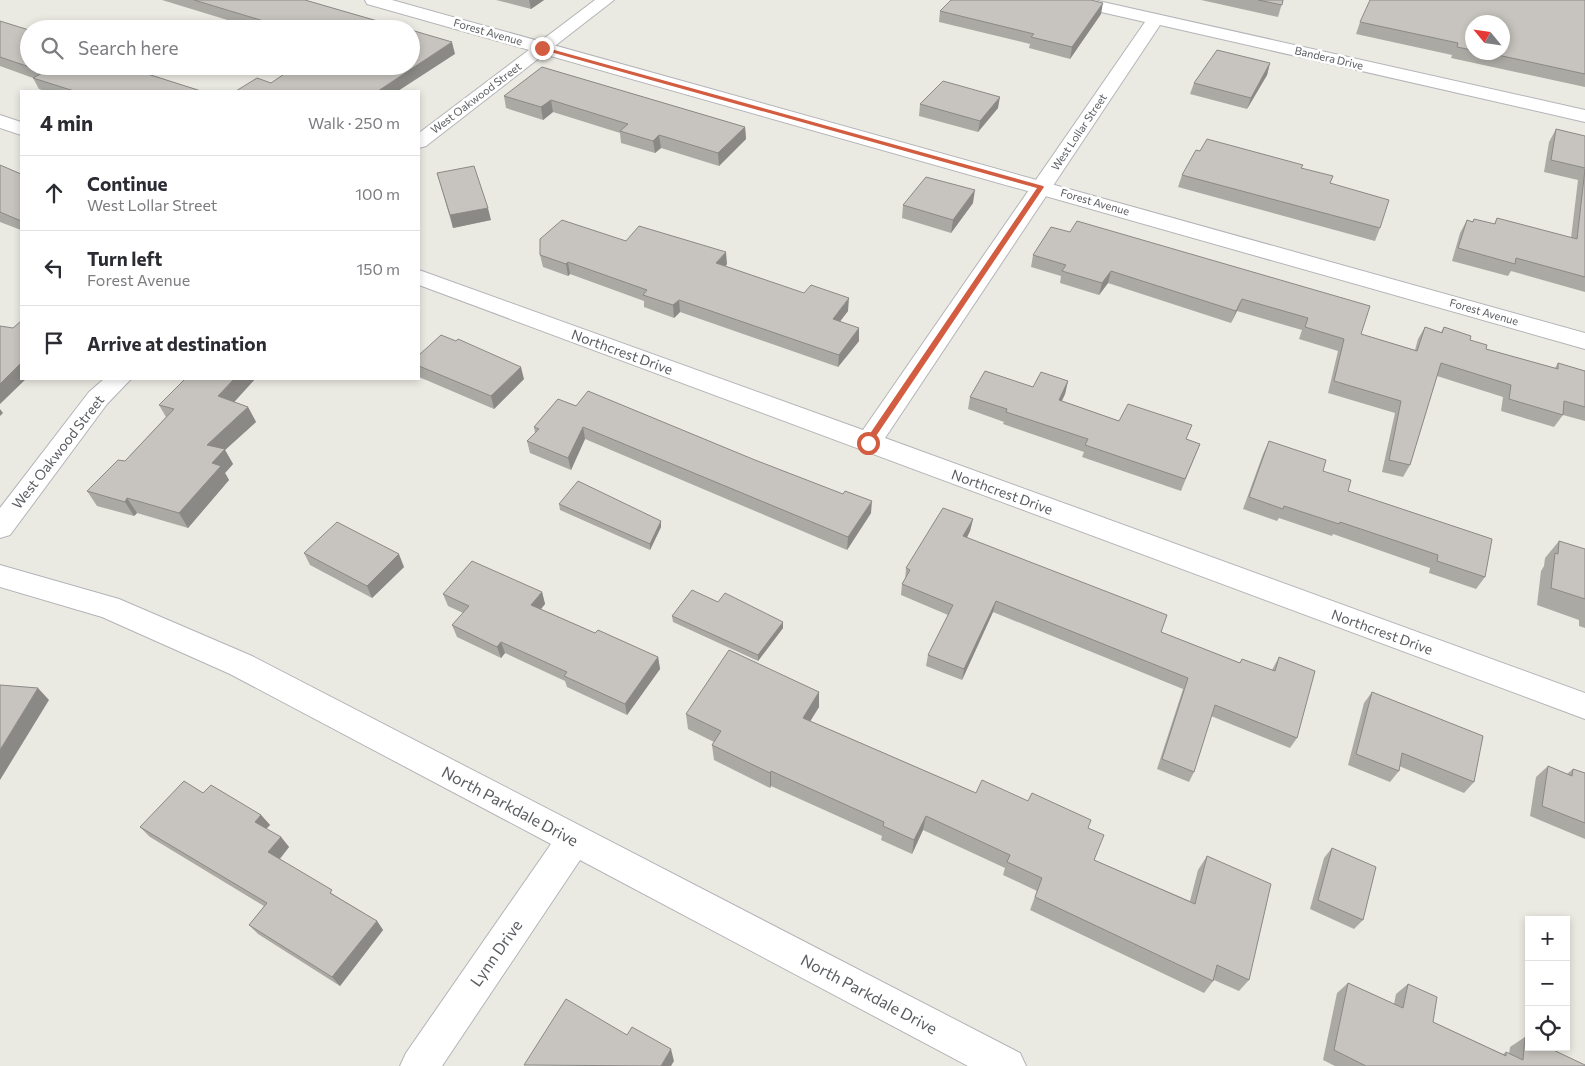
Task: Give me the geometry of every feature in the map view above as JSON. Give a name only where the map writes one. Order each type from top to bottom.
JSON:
[{"type":"street","name":"Forest Avenue","points":[[373,0],[1585,341]]},
{"type":"street","name":"West Oakwood Street","points":[[420,141],[606,0]]},
{"type":"street","name":"Bandera Drive","points":[[1072,0],[1585,116]]},
{"type":"street","name":"West Lollar Street","points":[[868,443],[1156,19]]},
{"type":"street","points":[[0,121],[20,129]]},
{"type":"street","name":"Northcrest Drive","points":[[420,277],[1585,706]]},
{"type":"street","name":"West Oakwood Street","points":[[0,528],[98,398],[118,380]]},
{"type":"street","name":"North Parkdale Drive","points":[[0,576],[109,607],[241,665],[1007,1066]]},
{"type":"street","name":"Lynn Drive","points":[[419,1066],[574,840]]},
{"type":"building","points":[[194,0],[305,0],[374,20],[260,20]]},
{"type":"building","points":[[951,0],[1091,0],[1103,3],[1072,47],[1031,37],[1034,34],[940,11]]},
{"type":"building","points":[[1258,0],[1283,0],[1282,5]]},
{"type":"building","points":[[1370,0],[1585,0],[1585,74],[1510,58],[1510,15],[1465,15],[1465,49],[1457,47],[1458,43],[1360,22]]},
{"type":"building","points":[[0,21],[20,27],[20,64],[0,57]]},
{"type":"building","points":[[420,33],[452,42],[420,63]]},
{"type":"building","points":[[1217,50],[1270,63],[1251,98],[1194,83]]},
{"type":"building","points":[[542,67],[745,127],[718,153],[659,135],[653,141],[620,131],[628,124],[551,100],[541,107],[504,96]]},
{"type":"building","points":[[38,75],[151,75],[198,90],[71,90],[33,78]]},
{"type":"building","points":[[283,75],[402,75],[380,90],[238,90],[257,78],[271,83]]},
{"type":"building","points":[[943,81],[1000,97],[980,121],[920,104]]},
{"type":"building","points":[[1556,129],[1585,136],[1585,168],[1551,160]]},
{"type":"building","points":[[1207,139],[1303,165],[1301,168],[1333,176],[1330,183],[1389,200],[1380,228],[1182,175],[1196,150],[1200,151]]},
{"type":"building","points":[[0,165],[20,174],[20,221],[0,212]]},
{"type":"building","points":[[474,166],[488,208],[450,215],[437,173]]},
{"type":"building","points":[[1585,169],[1585,277],[1516,258],[1515,264],[1458,248],[1467,220],[1473,222],[1474,219],[1495,224],[1497,218],[1577,239]]},
{"type":"building","points":[[926,177],[975,190],[953,220],[903,205]]},
{"type":"building","points":[[562,220],[626,241],[639,226],[726,252],[716,263],[804,293],[811,285],[849,298],[833,319],[859,328],[839,355],[679,300],[673,305],[643,295],[647,290],[568,262],[566,264],[540,255],[540,239]]},
{"type":"building","points":[[1077,221],[1370,306],[1361,334],[1417,351],[1425,327],[1442,333],[1444,327],[1471,336],[1470,340],[1487,345],[1486,349],[1558,369],[1558,363],[1585,371],[1585,407],[1564,401],[1563,415],[1509,399],[1511,385],[1441,363],[1410,465],[1389,460],[1401,401],[1334,381],[1344,339],[1305,327],[1308,318],[1242,299],[1236,311],[1111,271],[1102,283],[1062,271],[1066,265],[1033,255],[1051,227],[1070,232]]},
{"type":"building","points":[[20,322],[20,364],[0,384],[0,326],[13,328]]},
{"type":"building","points":[[441,335],[456,341],[458,339],[521,367],[491,396],[420,366],[420,354]]},
{"type":"building","points":[[985,371],[1033,387],[1041,372],[1068,381],[1059,400],[1119,421],[1128,404],[1192,425],[1186,439],[1200,444],[1185,479],[1085,445],[1088,439],[1006,412],[1007,409],[970,397]]},
{"type":"building","points":[[184,380],[233,380],[218,396],[248,407],[207,445],[225,449],[212,463],[221,466],[179,513],[127,498],[125,502],[87,491],[118,460],[125,461],[174,409],[159,405]]},
{"type":"building","points":[[588,391],[755,460],[843,494],[845,491],[872,501],[848,537],[583,427],[568,458],[527,441],[539,429],[534,427],[558,399],[576,406]]},
{"type":"building","points":[[1269,441],[1326,460],[1323,471],[1351,480],[1348,491],[1492,539],[1485,577],[1437,561],[1438,555],[1340,522],[1339,524],[1284,506],[1283,509],[1249,497]]},
{"type":"building","points":[[578,481],[661,521],[650,544],[559,504]]},
{"type":"building","points":[[943,508],[973,519],[963,536],[1167,615],[1161,632],[1240,663],[1242,659],[1275,671],[1279,657],[1315,671],[1297,738],[1215,705],[1194,772],[1162,759],[1188,678],[996,601],[964,669],[928,655],[953,605],[902,584],[910,570],[906,568]]},
{"type":"building","points":[[337,522],[399,554],[367,586],[304,553]]},
{"type":"building","points":[[1559,541],[1585,549],[1585,599],[1551,588],[1555,553],[1558,554]]},
{"type":"building","points":[[472,561],[542,592],[531,605],[595,633],[598,630],[658,657],[625,704],[564,676],[567,672],[501,642],[497,647],[452,625],[469,606],[443,594]]},
{"type":"building","points":[[692,590],[718,602],[725,593],[783,622],[758,655],[672,616]]},
{"type":"building","points":[[729,650],[819,692],[803,718],[976,793],[982,780],[1028,801],[1032,793],[1091,820],[1088,828],[1104,835],[1094,860],[1195,904],[1207,856],[1271,884],[1249,980],[1217,965],[1213,981],[1035,897],[1042,878],[1007,862],[1010,855],[926,816],[914,840],[883,826],[884,822],[771,771],[770,773],[712,745],[721,731],[686,714]]},
{"type":"building","points":[[0,685],[38,688],[0,750]]},
{"type":"building","points":[[1372,692],[1483,736],[1474,782],[1402,753],[1399,771],[1356,754]]},
{"type":"building","points":[[1548,766],[1572,776],[1573,769],[1585,773],[1585,823],[1542,806]]},
{"type":"building","points":[[184,781],[203,793],[211,785],[261,815],[255,822],[281,837],[268,852],[332,890],[330,893],[377,921],[332,977],[249,925],[267,903],[140,827]]},
{"type":"building","points":[[1332,848],[1376,867],[1363,920],[1318,900]]},
{"type":"building","points":[[1348,983],[1403,1008],[1408,984],[1437,997],[1433,1022],[1506,1056],[1506,1052],[1523,1060],[1525,1037],[1525,1051],[1555,1051],[1585,1066],[1366,1066],[1334,1050]]},
{"type":"building","points":[[566,999],[627,1035],[632,1027],[671,1049],[661,1066],[524,1065]]},
{"type":"route","points":[[542,48],[1041,187],[868,443]]}]
